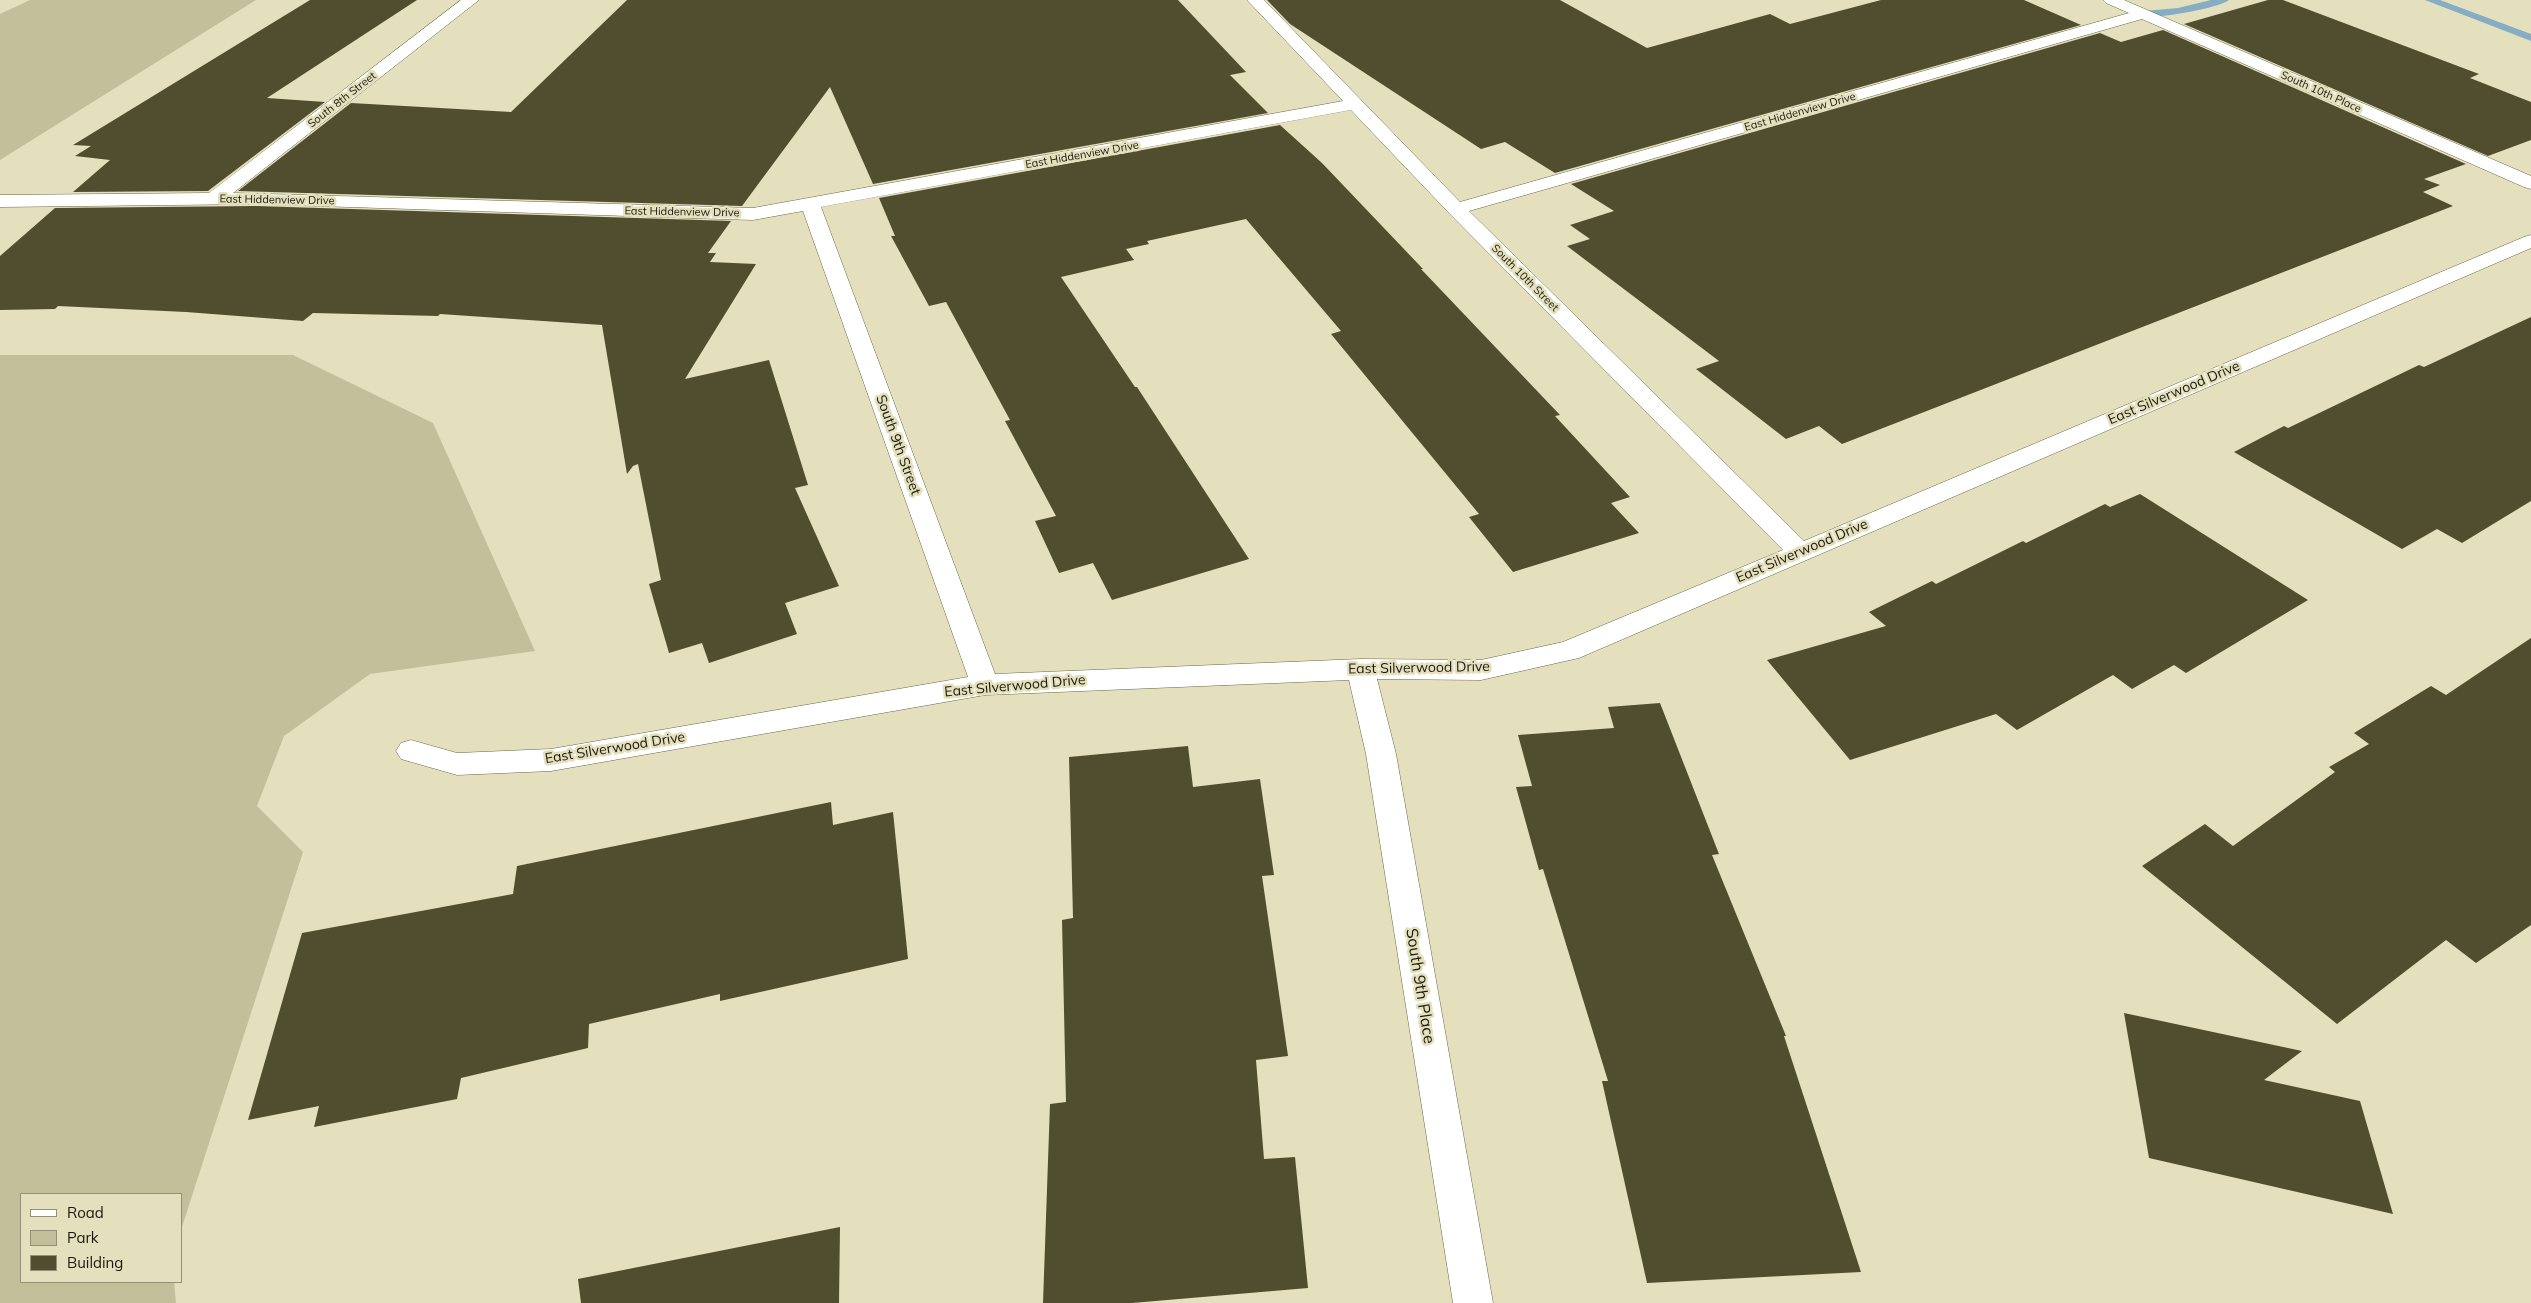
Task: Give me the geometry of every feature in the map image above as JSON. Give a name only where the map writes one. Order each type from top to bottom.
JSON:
[{"type":"street","name":"South 8th Street","points":[[213,199],[471,0]]},
{"type":"street","name":"South 10th Street","points":[[1255,0],[1456,209],[1800,552]]},
{"type":"street","name":"South 10th Place","points":[[2111,0],[2531,183]]},
{"type":"street","name":"East Hiddenview Drive","points":[[1456,209],[2144,14]]},
{"type":"street","name":"East Hiddenview Drive","points":[[0,201],[266,199],[753,214],[811,205],[1354,104]]},
{"type":"street","name":"South 9th Street","points":[[811,205],[986,686]]},
{"type":"street","name":"East Silverwood Drive","points":[[411,751],[457,764],[551,760],[986,686],[1064,680],[1361,669],[1481,670],[1569,651],[2531,241]]},
{"type":"street","name":"South 9th Place","points":[[1361,669],[1381,754],[1473,1303]]},
{"type":"green space","points":[[30,0],[256,0],[0,160],[0,14]]},
{"type":"green space","points":[[0,355],[293,355],[433,423],[535,651],[370,674],[284,736],[257,806],[303,852],[182,1227],[182,1193],[20,1193],[20,1283],[174,1283],[176,1303],[0,1303]]},
{"type":"building","points":[[310,0],[417,0],[267,98],[325,102],[208,191],[73,192],[110,160],[75,156],[91,146],[73,145]]},
{"type":"building","points":[[627,0],[1178,0],[1246,72],[1230,75],[1268,113],[873,184],[830,87],[742,206],[238,191],[351,103],[511,112]]},
{"type":"building","points":[[1267,0],[1560,0],[1647,48],[1770,14],[1790,24],[1881,0],[2024,0],[2081,25],[1555,173],[1505,142],[1481,149],[1290,24]]},
{"type":"building","points":[[2268,0],[2283,0],[2479,74],[2470,78],[2531,102],[2531,140],[2488,156],[2184,24]]},
{"type":"building","points":[[2163,30],[2466,164],[2424,179],[2440,185],[2423,192],[2453,206],[1842,444],[1819,426],[1786,439],[1696,369],[1719,361],[1567,246],[1590,239],[1570,225],[1614,211],[1571,184],[2100,33],[2121,42]]},
{"type":"building","points":[[1280,125],[1322,163],[1560,415],[1555,416],[1630,497],[1611,503],[1639,533],[1513,572],[1469,517],[1479,514],[1331,334],[1341,331],[1246,219],[1147,241],[1149,244],[1126,249],[1134,260],[1061,277],[1135,387],[1137,387],[1249,559],[1112,600],[1093,563],[1059,573],[1035,521],[1056,516],[1005,421],[1010,420],[946,302],[929,306],[891,236],[895,236],[879,198]]},
{"type":"building","points":[[256,206],[731,221],[708,253],[716,253],[710,262],[756,264],[685,379],[769,360],[808,485],[795,488],[839,586],[785,603],[797,634],[709,663],[702,643],[669,653],[649,584],[661,580],[638,464],[633,466],[627,474],[602,325],[440,314],[438,316],[313,313],[303,321],[186,312],[58,306],[55,309],[0,310],[0,256],[55,208]]},
{"type":"building","points":[[2531,317],[2531,501],[2462,543],[2437,529],[2402,549],[2234,452],[2284,426],[2288,428],[2419,365],[2424,367]]},
{"type":"building","points":[[2140,494],[2308,600],[2186,673],[2174,665],[2132,689],[2113,675],[2017,730],[1996,714],[1850,760],[1767,660],[1886,626],[1869,612],[1932,581],[1936,584],[2023,541],[2026,543],[2105,504],[2110,507]]},
{"type":"building","points":[[2531,638],[2531,925],[2476,963],[2446,940],[2337,1024],[2142,866],[2205,824],[2233,846],[2335,772],[2329,767],[2369,744],[2354,733],[2431,686],[2446,695]]},
{"type":"building","points":[[1660,703],[1719,854],[1712,855],[1786,1036],[1784,1036],[1861,1272],[1647,1283],[1602,1081],[1608,1081],[1543,869],[1539,870],[1516,787],[1532,786],[1518,735],[1614,728],[1608,707]]},
{"type":"building","points":[[1188,746],[1193,787],[1260,779],[1274,875],[1262,876],[1288,1056],[1256,1060],[1264,1159],[1295,1157],[1308,1288],[1132,1303],[1043,1303],[1050,1104],[1066,1102],[1062,920],[1073,918],[1069,757]]},
{"type":"building","points":[[831,802],[833,825],[893,812],[908,959],[720,1001],[720,994],[589,1024],[588,1048],[461,1078],[457,1099],[314,1127],[319,1106],[248,1120],[302,933],[513,894],[517,866]]},
{"type":"building","points":[[2124,1013],[2302,1051],[2264,1080],[2360,1101],[2393,1214],[2149,1158]]},
{"type":"building","points":[[840,1227],[839,1303],[581,1303],[578,1279]]},
{"type":"waterway","points":[[2144,14],[2178,11],[2224,0]]},
{"type":"waterway","points":[[2430,0],[2531,38]]}]
